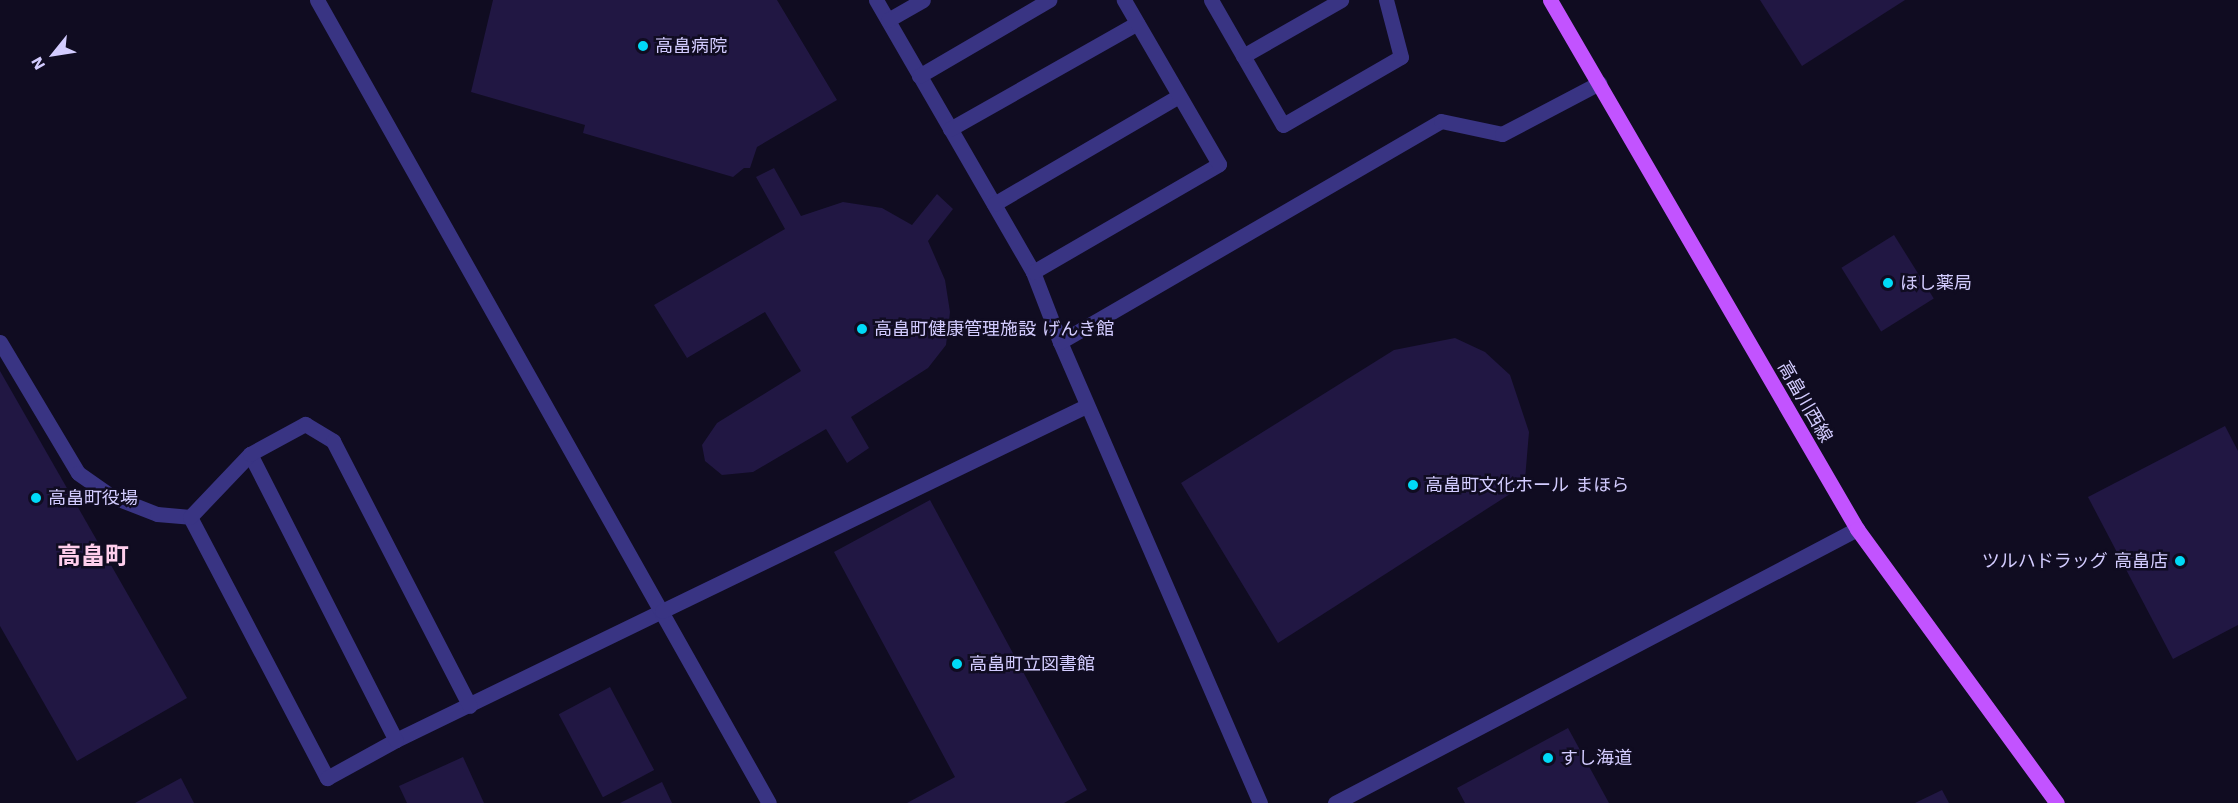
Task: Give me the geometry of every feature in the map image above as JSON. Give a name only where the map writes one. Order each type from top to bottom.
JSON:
[{"type":"main road","name":"高畠川西線","points":[[1550,0],[1857,529],[2057,803]]},
{"type":"street","points":[[317,0],[769,803]]},
{"type":"street","points":[[876,0],[1033,273],[1086,406],[1260,803]]},
{"type":"street","points":[[888,21],[923,0]]},
{"type":"street","points":[[919,76],[1049,0]]},
{"type":"street","points":[[1033,273],[1219,164],[1124,0]]},
{"type":"street","points":[[1211,0],[1283,125],[1401,57],[1386,0]]},
{"type":"street","points":[[1244,56],[1341,0]]},
{"type":"street","points":[[950,129],[1137,22]]},
{"type":"street","points":[[1060,342],[1441,121],[1502,134],[1599,83]]},
{"type":"street","points":[[994,204],[1179,96]]},
{"type":"street","points":[[0,342],[78,473],[111,496],[157,514],[190,517]]},
{"type":"street","points":[[190,517],[327,778],[396,740],[1086,406]]},
{"type":"street","points":[[190,517],[250,454],[305,424],[333,441],[470,706]]},
{"type":"street","points":[[250,454],[396,740]]},
{"type":"street","points":[[1335,803],[1857,529]]},
{"type":"building","name":"高畠病院","points":[[493,0],[777,0],[837,100],[757,147],[750,168],[744,168],[733,177],[583,133],[585,125],[471,92]]},
{"type":"building","points":[[1760,0],[1905,0],[1802,66]]},
{"type":"building","name":"高畠町健康管理施設 げんき館","points":[[774,168],[801,216],[843,202],[882,208],[912,225],[937,194],[953,209],[928,241],[945,280],[950,312],[946,345],[928,368],[851,417],[869,448],[847,463],[826,429],[753,472],[722,475],[705,461],[702,445],[717,423],[801,371],[765,312],[687,358],[654,305],[785,229],[756,177]]},
{"type":"building","name":"ほし薬局","points":[[1894,235],[1934,299],[1881,331],[1841,268]]},
{"type":"building","points":[[1455,338],[1485,352],[1510,375],[1529,432],[1525,479],[1510,494],[1278,643],[1181,483],[1394,350]]},
{"type":"building","name":"高畠町役場","points":[[0,371],[187,698],[77,761],[0,626]]},
{"type":"building","name":"ツルハドラッグ 高畠店","points":[[2225,426],[2238,451],[2238,625],[2173,659],[2088,497]]},
{"type":"building","name":"高畠町立図書館","points":[[930,500],[1087,790],[1064,803],[907,803],[955,777],[834,552]]},
{"type":"building","points":[[610,687],[654,770],[603,797],[559,714]]},
{"type":"building","name":"すし海道","points":[[1568,728],[1609,803],[1465,803],[1457,788]]},
{"type":"building","points":[[463,757],[484,803],[407,803],[399,786]]},
{"type":"building","points":[[181,778],[194,803],[135,803]]},
{"type":"building","points":[[662,782],[672,803],[620,803]]},
{"type":"building","points":[[1942,790],[1949,803],[1915,803]]},
{"type":"place","name":"高畠病院","points":[[643,46]]},
{"type":"place","name":"ほし薬局","points":[[1888,283]]},
{"type":"place","name":"高畠町健康管理施設 げんき館","points":[[862,329]]},
{"type":"place","name":"高畠町文化ホール まほら","points":[[1413,485]]},
{"type":"place","name":"高畠町役場","points":[[36,498]]},
{"type":"place","name":"ツルハドラッグ 高畠店","points":[[2180,561]]},
{"type":"place","name":"高畠町立図書館","points":[[957,664]]},
{"type":"place","name":"すし海道","points":[[1548,758]]},
{"type":"district","name":"高畠町","points":[[93,557]]}]
